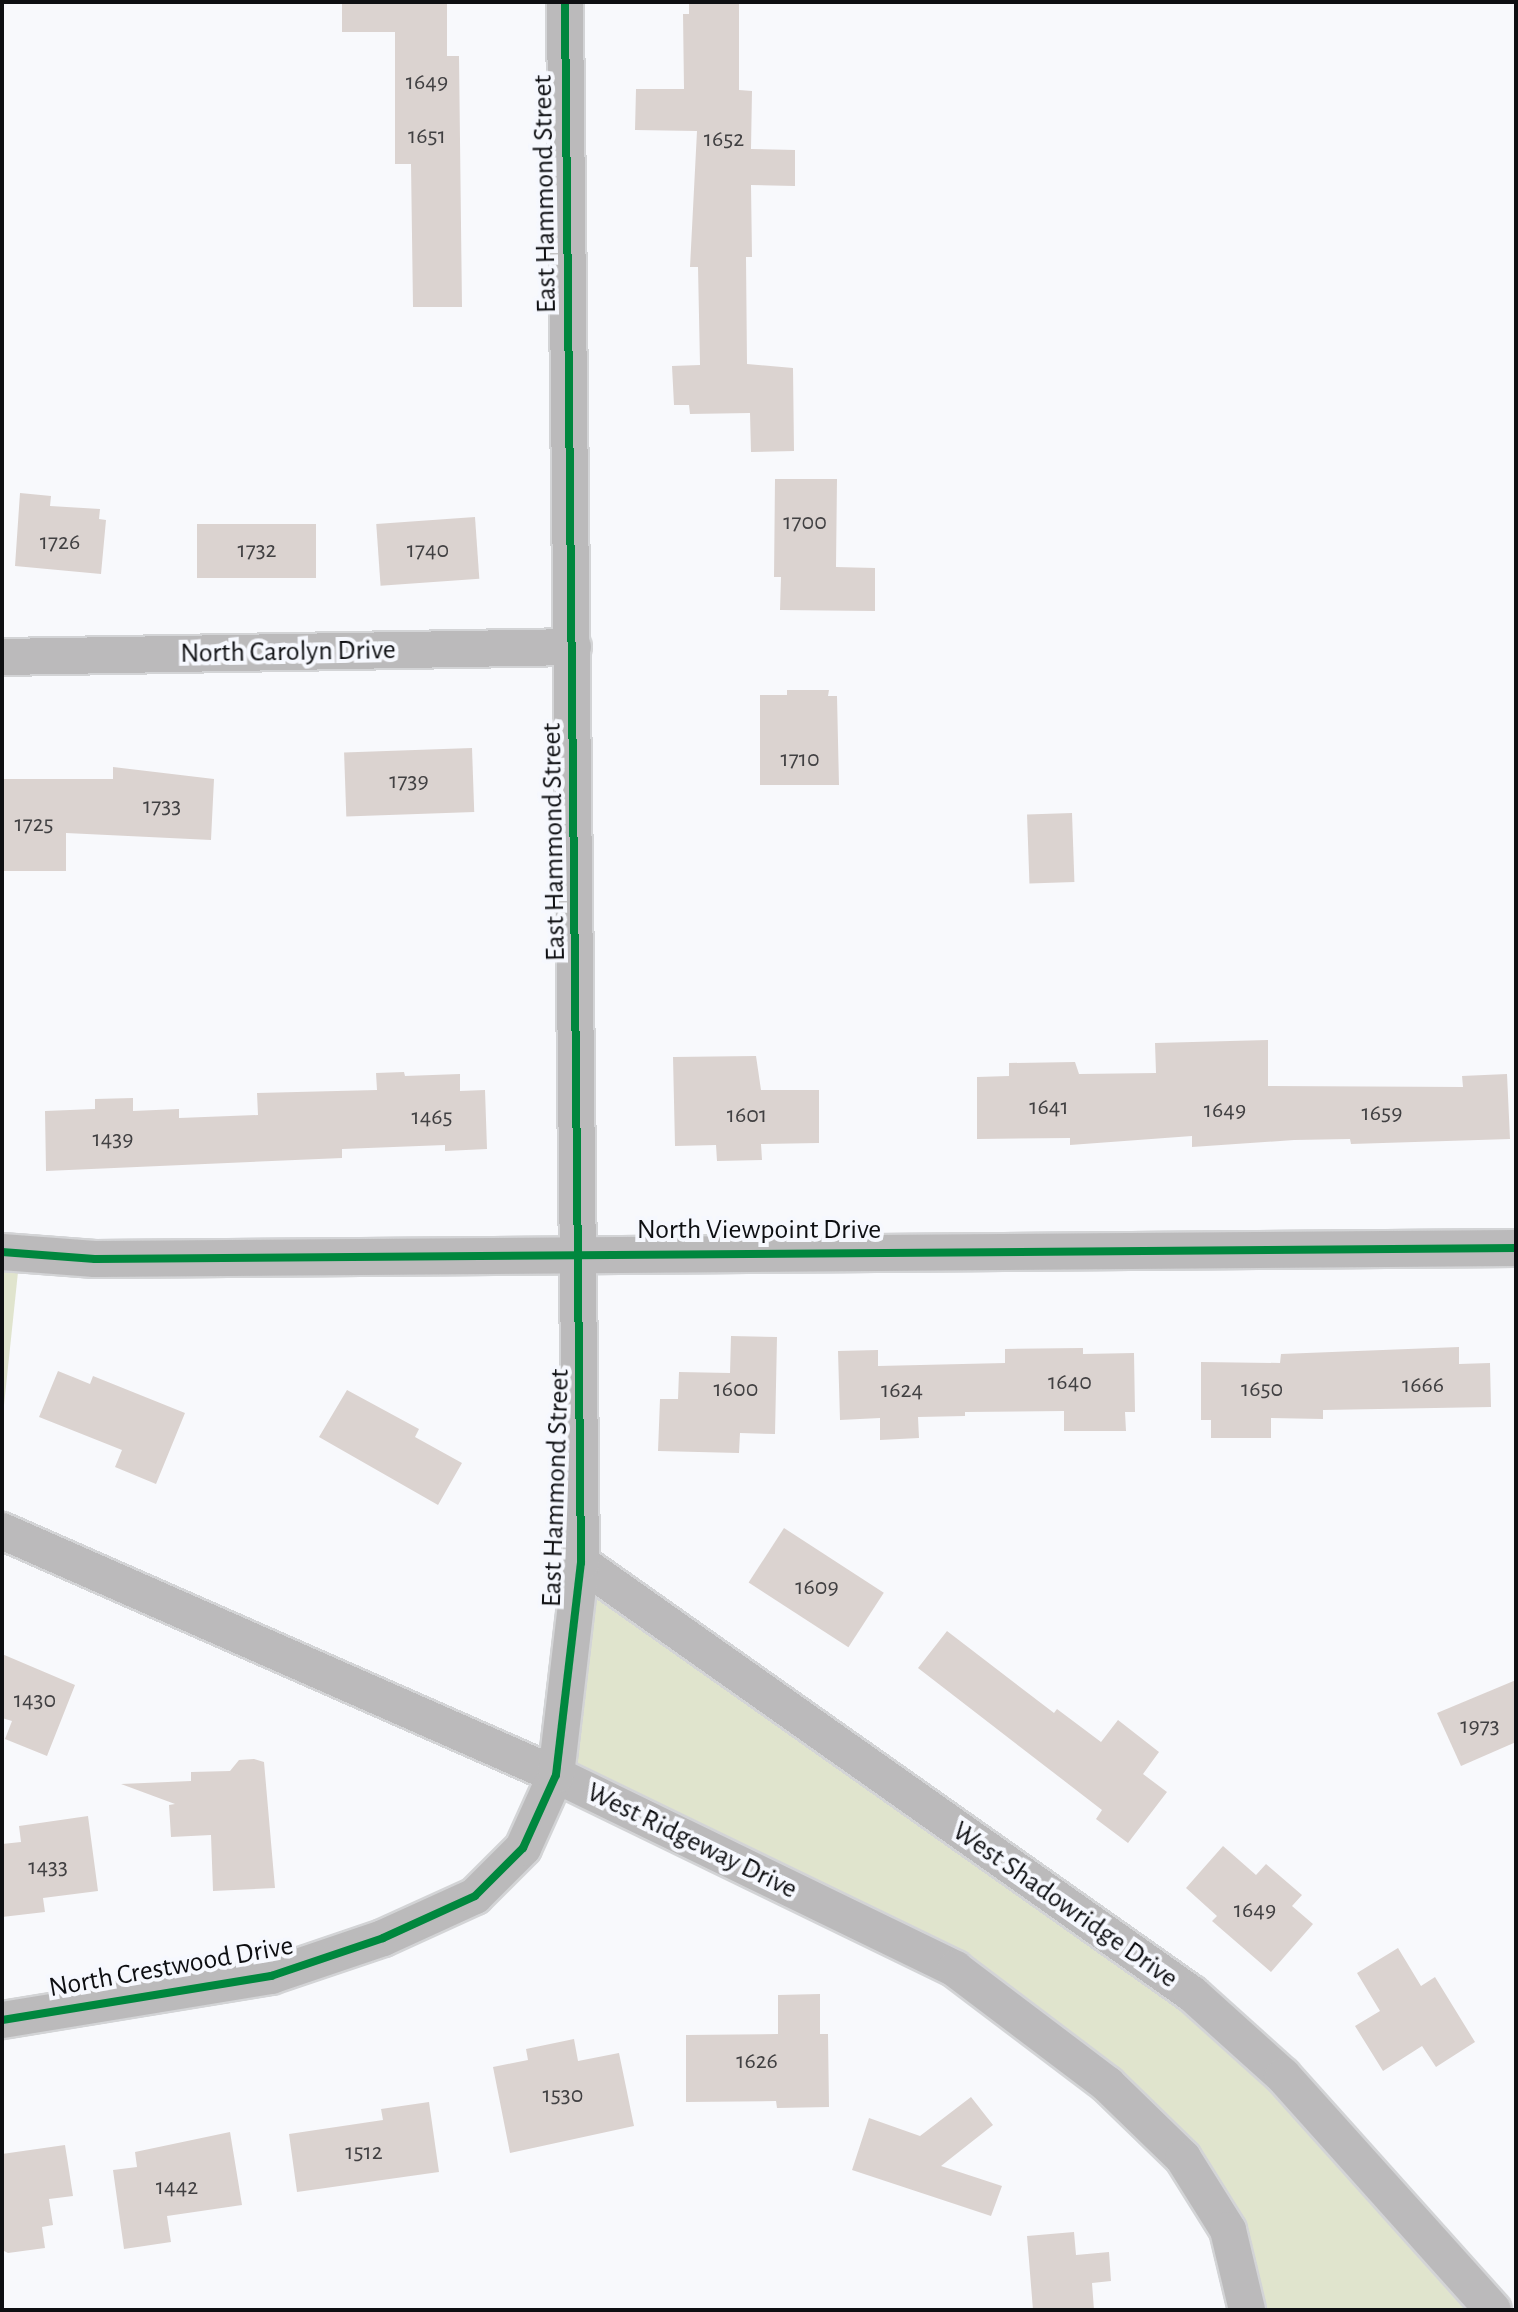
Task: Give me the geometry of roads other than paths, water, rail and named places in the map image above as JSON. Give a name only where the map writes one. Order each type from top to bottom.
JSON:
[{"type":"street","name":"East Hammond Street","points":[[556,1775],[581,1563],[581,1253],[565,2]]},
{"type":"street","name":"North Carolyn Drive","points":[[2,657],[573,647]]},
{"type":"street","name":"North Viewpoint Drive","points":[[2,1252],[95,1259],[1516,1248]]},
{"type":"street","name":"West Ridgeway Drive","points":[[2,1531],[556,1775],[955,1969],[1107,2084],[1183,2158],[1228,2230],[1247,2310]]},
{"type":"street","name":"West Shadowridge Drive","points":[[581,1563],[1192,1994],[1283,2076],[1493,2310]]},
{"type":"street","name":"North Crestwood Drive","points":[[2,2020],[271,1976],[383,1938],[475,1896],[523,1848],[556,1775]]}]
